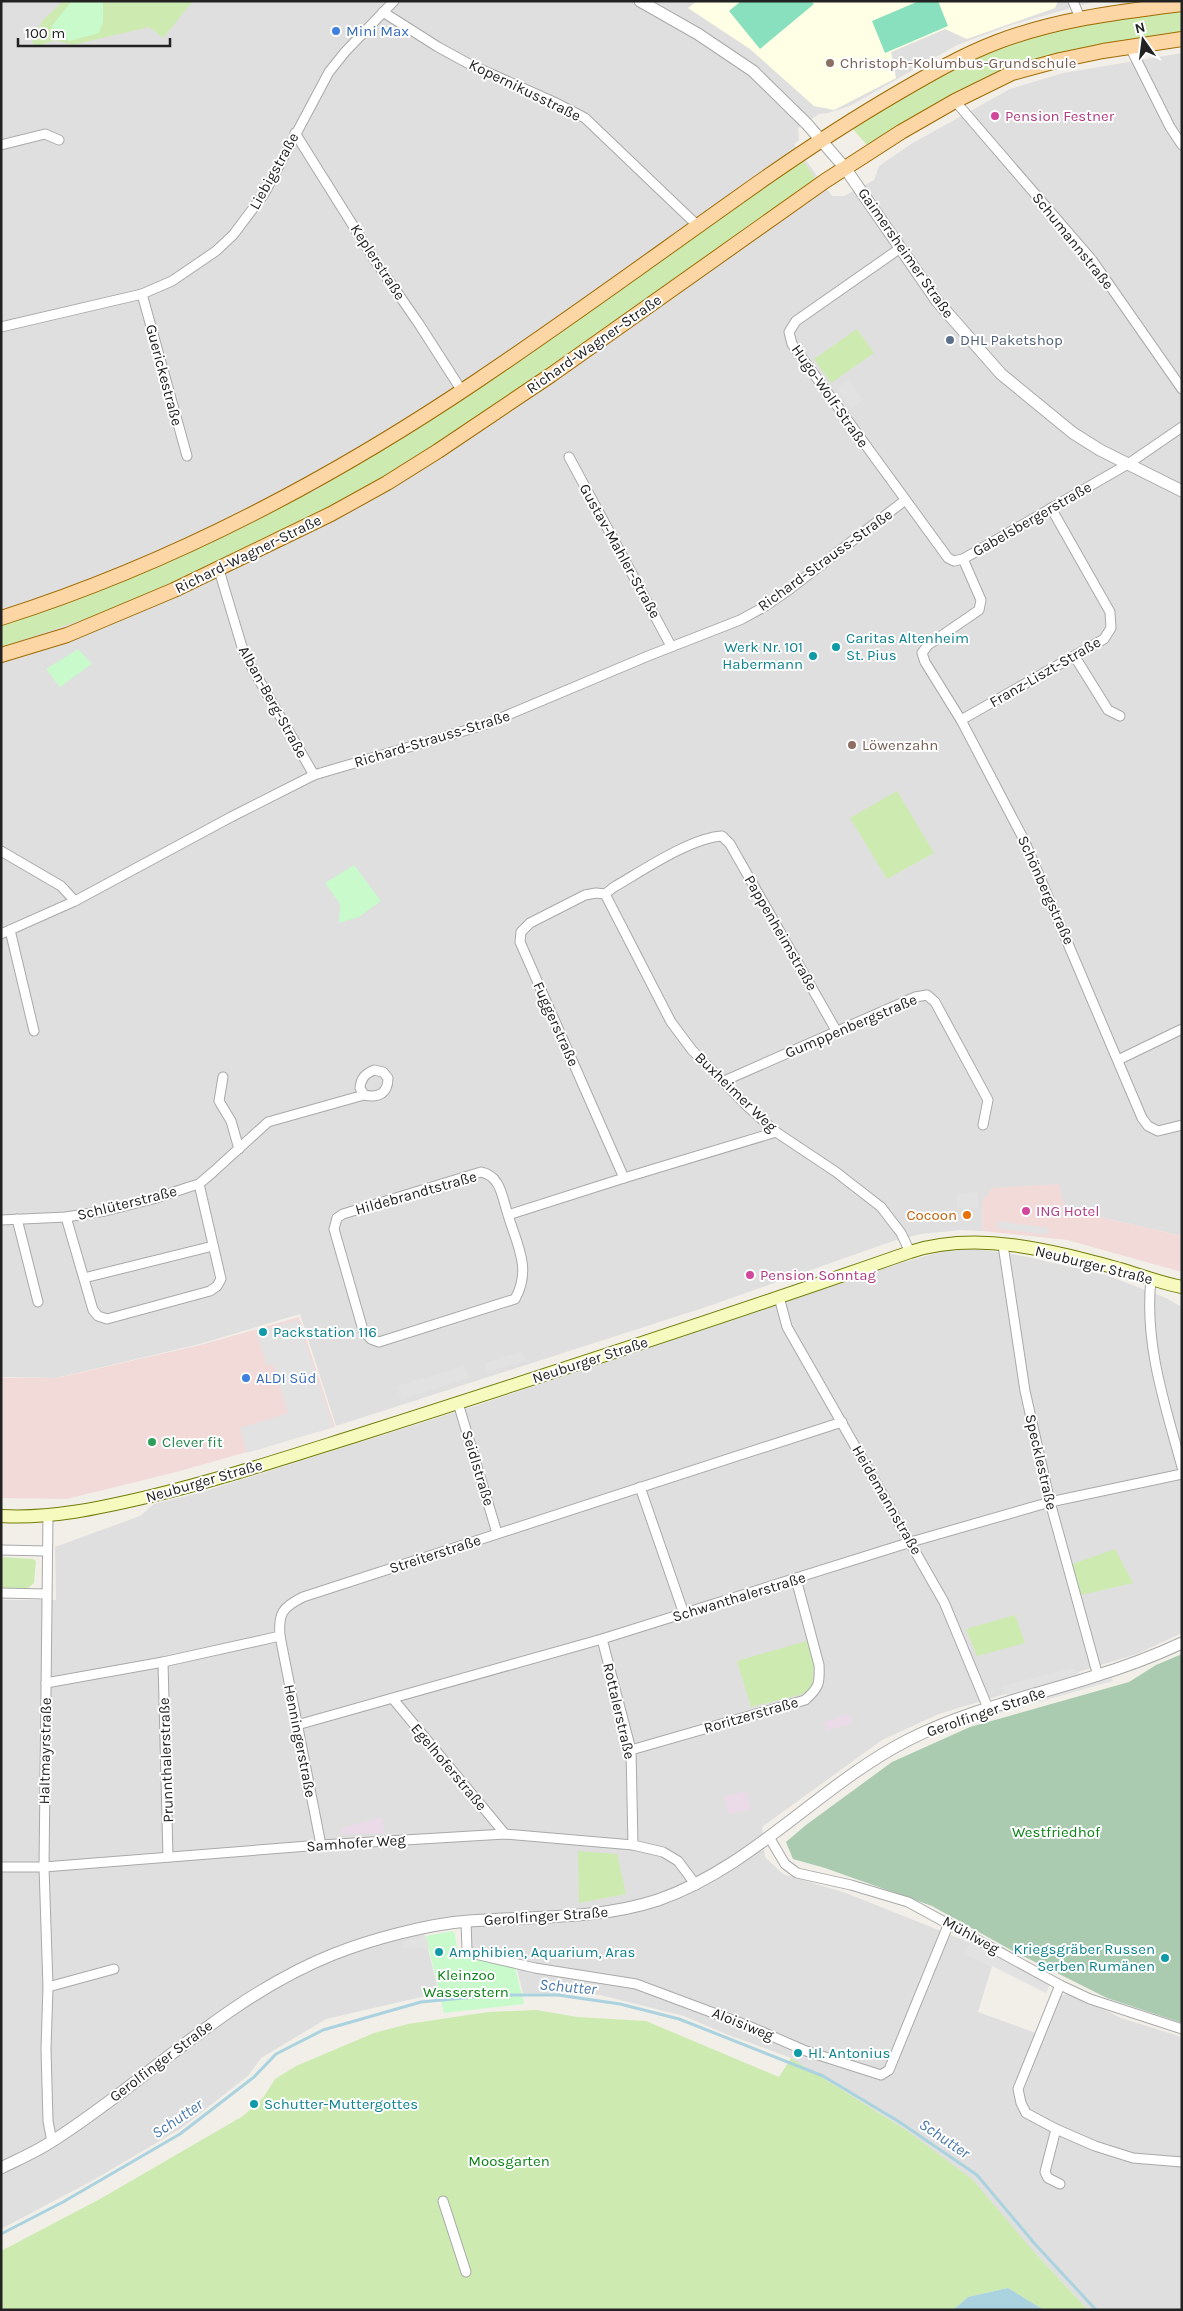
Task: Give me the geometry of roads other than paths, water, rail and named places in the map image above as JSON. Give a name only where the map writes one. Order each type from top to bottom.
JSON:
[{"type":"main road","points":[[1,618],[137,568],[242,519],[311,484],[371,449],[462,390],[821,139],[959,58],[1037,28],[1080,18],[1182,4]]},
{"type":"main road","name":"Richard-Wagner-Straße","points":[[1,655],[100,622],[219,570],[331,514],[438,451],[551,375],[845,168],[955,101],[1012,73],[1060,60],[1130,46],[1182,39]]},
{"type":"main road","name":"Neuburger Straße","points":[[1,1516],[48,1515],[102,1507],[194,1485],[458,1403],[910,1252],[952,1242],[973,1241],[1060,1254],[1180,1288]]},
{"type":"street","name":"Liebigstraße","points":[[1,328],[142,294],[172,281],[216,251],[233,234],[264,194],[329,72],[345,52],[394,1]]},
{"type":"street","name":"Gaimersheimer Straße","points":[[640,1],[698,34],[753,71],[821,139],[845,168],[899,249],[937,301],[1001,374],[1073,433],[1128,464],[1182,491]]},
{"type":"street","points":[[1073,1],[1080,18]]},
{"type":"street","name":"Kopernikusstraße","points":[[383,12],[438,48],[584,118],[698,226]]},
{"type":"street","points":[[1130,46],[1170,127],[1182,145]]},
{"type":"street","name":"Schumannstraße","points":[[955,101],[1092,260],[1182,389]]},
{"type":"street","name":"Keplerstraße","points":[[295,133],[374,259],[462,390]]},
{"type":"street","points":[[1,145],[45,134],[60,140]]},
{"type":"street","name":"Hugo-Wolf-Straße","points":[[899,249],[796,321],[789,332],[792,344],[904,501],[948,558],[954,561],[963,559]]},
{"type":"street","name":"Guerickestraße","points":[[142,294],[186,456]]},
{"type":"street","name":"Gabelsbergerstraße","points":[[922,653],[928,645],[978,610],[981,600],[963,559],[1128,464],[1182,427]]},
{"type":"street","name":"Gustav-Mahler-Straße","points":[[569,457],[672,646]]},
{"type":"street","name":"Richard-Strauss-Straße","points":[[5,932],[75,901],[231,817],[314,775],[484,725],[672,646],[740,620],[764,607],[904,501]]},
{"type":"street","name":"Franz-Liszt-Straße","points":[[961,720],[1075,657],[1104,639],[1111,628],[1110,612],[1051,508]]},
{"type":"street","name":"Alban-Berg-Straße","points":[[219,570],[237,632],[248,660],[314,775]]},
{"type":"street","name":"Schönbergstraße","points":[[922,653],[925,662],[961,720],[1024,840],[1142,1118],[1148,1126],[1158,1131],[1182,1125]]},
{"type":"street","points":[[1075,657],[1108,710],[1120,716]]},
{"type":"street","name":"Fuggerstraße","points":[[624,1178],[520,942],[522,932],[530,923],[585,895],[596,892],[605,894],[614,887],[693,844],[709,837],[722,836]]},
{"type":"street","name":"Pappenheimstraße","points":[[722,836],[730,844],[837,1032]]},
{"type":"street","points":[[1,851],[61,886],[75,901]]},
{"type":"street","name":"Buxheimer Weg","points":[[605,894],[671,1022],[692,1050],[747,1106],[776,1132],[836,1172],[881,1207],[901,1233],[910,1252]]},
{"type":"street","points":[[5,932],[34,1031]]},
{"type":"street","name":"Gumppenbergstraße","points":[[724,1081],[915,997],[927,995],[935,1002],[988,1100],[983,1125]]},
{"type":"street","points":[[1118,1060],[1182,1029]]},
{"type":"street","points":[[223,1077],[219,1101],[231,1121],[239,1149]]},
{"type":"street","name":"Schlüterstraße","points":[[1,1220],[66,1217],[105,1211],[153,1199],[198,1184],[268,1122],[364,1095]]},
{"type":"street","points":[[508,1215],[776,1132]]},
{"type":"street","name":"Hildebrandtstraße","points":[[481,1172],[491,1174],[496,1181],[508,1215],[524,1269],[523,1286],[515,1299],[379,1342],[371,1339],[363,1330],[334,1229],[337,1218],[343,1214],[481,1172]]},
{"type":"street","points":[[66,1217],[93,1310],[98,1316],[107,1319],[210,1291],[217,1286],[221,1279],[198,1184]]},
{"type":"street","points":[[17,1219],[38,1302]]},
{"type":"street","name":"Specklestraße","points":[[1002,1245],[1025,1391],[1050,1502],[1098,1676]]},
{"type":"street","points":[[84,1278],[213,1246]]},
{"type":"street","points":[[1151,1279],[1150,1318],[1154,1361],[1182,1467]]},
{"type":"street","name":"Heidemannstraße","points":[[779,1297],[787,1327],[944,1602],[988,1708]]},
{"type":"street","name":"Seidlstraße","points":[[458,1403],[497,1533]]},
{"type":"street","name":"Streiterstraße","points":[[280,1636],[279,1622],[282,1612],[290,1603],[304,1596],[842,1422]]},
{"type":"street","name":"Schwanthalerstraße","points":[[297,1725],[602,1639],[910,1542],[1050,1502],[1182,1474]]},
{"type":"street","points":[[640,1487],[684,1614]]},
{"type":"street","name":"Haltmayrstraße","points":[[48,1515],[44,1867],[48,1987],[46,2049],[48,2121],[52,2142]]},
{"type":"street","points":[[1,1550],[47,1551]]},
{"type":"street","name":"Roritzerstraße","points":[[631,1750],[805,1700],[816,1690],[820,1679],[819,1665],[796,1579]]},
{"type":"street","points":[[1,1593],[46,1594]]},
{"type":"street","points":[[46,1683],[163,1662],[280,1636]]},
{"type":"street","name":"Henningerstraße","points":[[280,1636],[321,1845]]},
{"type":"street","name":"Rottalerstraße","points":[[602,1639],[631,1750],[634,1845]]},
{"type":"street","name":"Gerolfinger Straße","points":[[1,2168],[52,2142],[219,2018],[288,1976],[333,1954],[435,1926],[466,1921],[600,1915],[660,1899],[696,1885],[769,1837],[866,1762],[910,1739],[988,1708],[1098,1676],[1182,1643]]},
{"type":"street","name":"Prunnthalerstraße","points":[[163,1662],[168,1857]]},
{"type":"street","name":"Egelhoferstraße","points":[[393,1699],[505,1834]]},
{"type":"street","name":"Samhofer Weg","points":[[1,1867],[44,1867],[321,1845],[505,1834],[634,1845],[663,1852],[678,1861],[696,1885]]},
{"type":"street","name":"Mühlweg","points":[[769,1837],[785,1864],[797,1873],[851,1885],[908,1902],[1060,1985],[1098,2002],[1182,2028]]},
{"type":"street","name":"Aloisiweg","points":[[466,1921],[467,1950],[471,1952],[535,1968],[636,1984],[751,2027],[806,2051],[880,2075],[889,2070],[949,1923]]},
{"type":"street","points":[[48,1987],[114,1969]]},
{"type":"street","points":[[1060,1985],[1018,2089],[1021,2103],[1026,2113],[1095,2146],[1133,2158],[1182,2162]]},
{"type":"street","points":[[1056,2129],[1045,2172],[1048,2178],[1060,2184]]},
{"type":"street","points":[[443,2201],[466,2272]]},
{"type":"water","points":[[1008,2288],[1044,2310],[953,2310],[968,2297]]},
{"type":"waterway","name":"Schutter","points":[[1,2234],[63,2202],[180,2134],[254,2077],[276,2054],[323,2030],[421,2002],[495,1995],[558,1995],[620,2004],[679,2019],[823,2076],[898,2121],[977,2175],[1035,2244],[1096,2310]]},
{"type":"place","name":"Mini Max","points":[[336,31]]},
{"type":"place","name":"Christoph-Kolumbus-Grundschule","points":[[830,63]]},
{"type":"place","name":"Pension Festner","points":[[995,116]]},
{"type":"place","name":"DHL Paketshop","points":[[950,340]]},
{"type":"place","name":"Caritas Altenheim St. Pius","points":[[836,647]]},
{"type":"place","name":"Werk Nr. 101 Habermann","points":[[813,656]]},
{"type":"place","name":"Löwenzahn","points":[[852,745]]},
{"type":"place","name":"ING Hotel","points":[[1026,1211]]},
{"type":"place","name":"Cocoon","points":[[967,1215]]},
{"type":"place","name":"Pension Sonntag","points":[[750,1275]]},
{"type":"place","name":"Packstation 116","points":[[263,1332]]},
{"type":"place","name":"ALDI Süd","points":[[246,1378]]},
{"type":"place","name":"Clever fit","points":[[152,1442]]},
{"type":"place","name":"Amphibien, Aquarium, Aras","points":[[439,1952]]},
{"type":"place","name":"Kriegsgräber Russen Serben Rumänen","points":[[1165,1958]]},
{"type":"place","name":"Hl. Antonius","points":[[798,2053]]},
{"type":"place","name":"Schutter-Muttergottes","points":[[254,2104]]},
{"type":"park label","name":"Westfriedhof","points":[[1056,1832]]},
{"type":"park label","name":"Kleinzoo Wasserstern","points":[[466,1984]]},
{"type":"park label","name":"Moosgarten","points":[[509,2161]]}]
